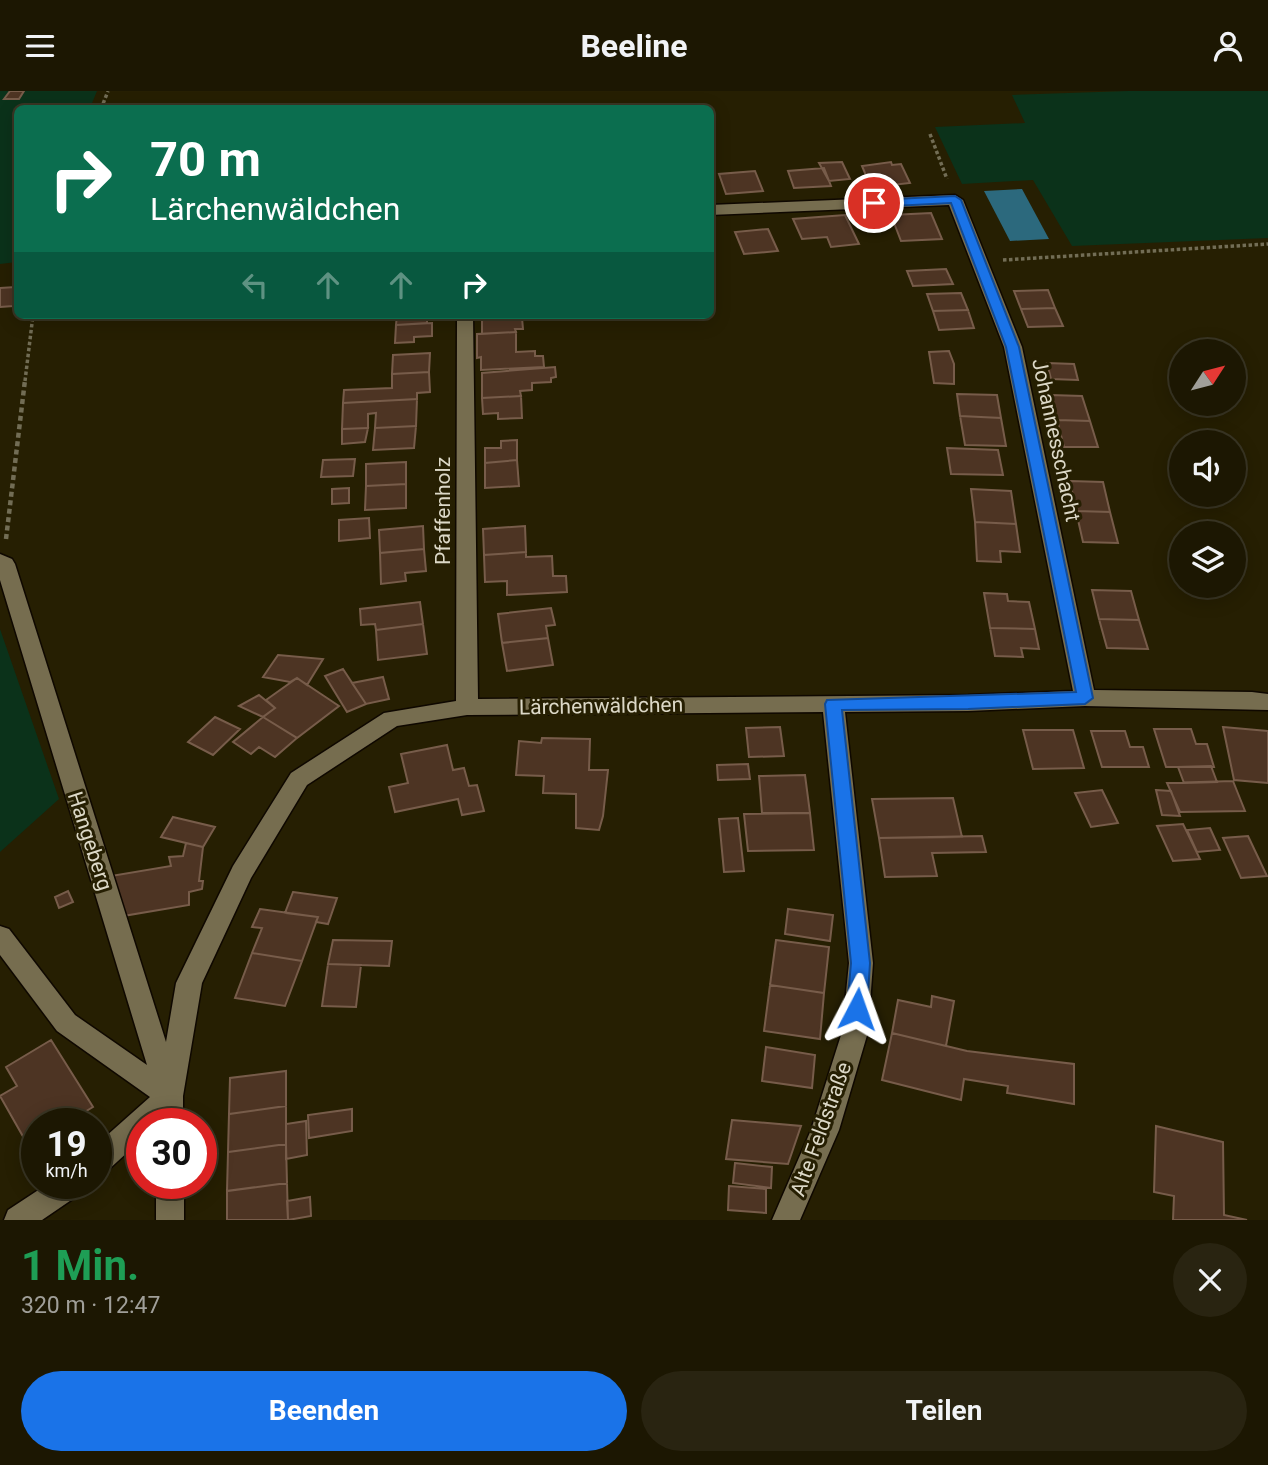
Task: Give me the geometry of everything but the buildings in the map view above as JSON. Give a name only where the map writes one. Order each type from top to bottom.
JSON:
[{"type":"street","points":[[714,210],[955,200]]},
{"type":"street","name":"Johannesschacht","points":[[955,200],[1013,347],[1085,698]]},
{"type":"street","name":"Pfaffenholz","points":[[465,319],[467,708]]},
{"type":"street","name":"Hangeberg","points":[[3,562],[170,1095],[170,1108]]},
{"type":"street","name":"Lärchenwäldchen","points":[[170,1095],[189,983],[241,873],[299,779],[392,719],[467,708],[968,703],[1085,698],[1268,702]]},
{"type":"street","name":"Alte Feldstraße","points":[[786,1220],[825,1131],[855,1033],[861,963],[833,704]]},
{"type":"street","points":[[0,936],[66,1023],[170,1095],[112,1148]]},
{"type":"street","points":[[18,1220],[49,1199]]},
{"type":"street","points":[[170,1199],[170,1220]]},
{"type":"path","points":[[930,134],[955,200]]},
{"type":"path","points":[[981,261],[1268,244]]},
{"type":"path","points":[[3,562],[32,319]]},
{"type":"green space","points":[[0,91],[97,91],[91,105],[14,105],[14,262],[0,264]]},
{"type":"green space","points":[[1128,91],[1268,91],[1268,238],[1072,246],[1033,180],[962,184],[935,127],[1025,123],[1012,95]]},
{"type":"green space","points":[[0,629],[59,799],[0,852]]},
{"type":"water","points":[[1022,189],[1049,239],[1010,241],[984,191]]},
{"type":"route","points":[[857,1009],[861,963],[833,704],[968,703],[1085,698],[1013,347],[955,200],[874,203]]}]
